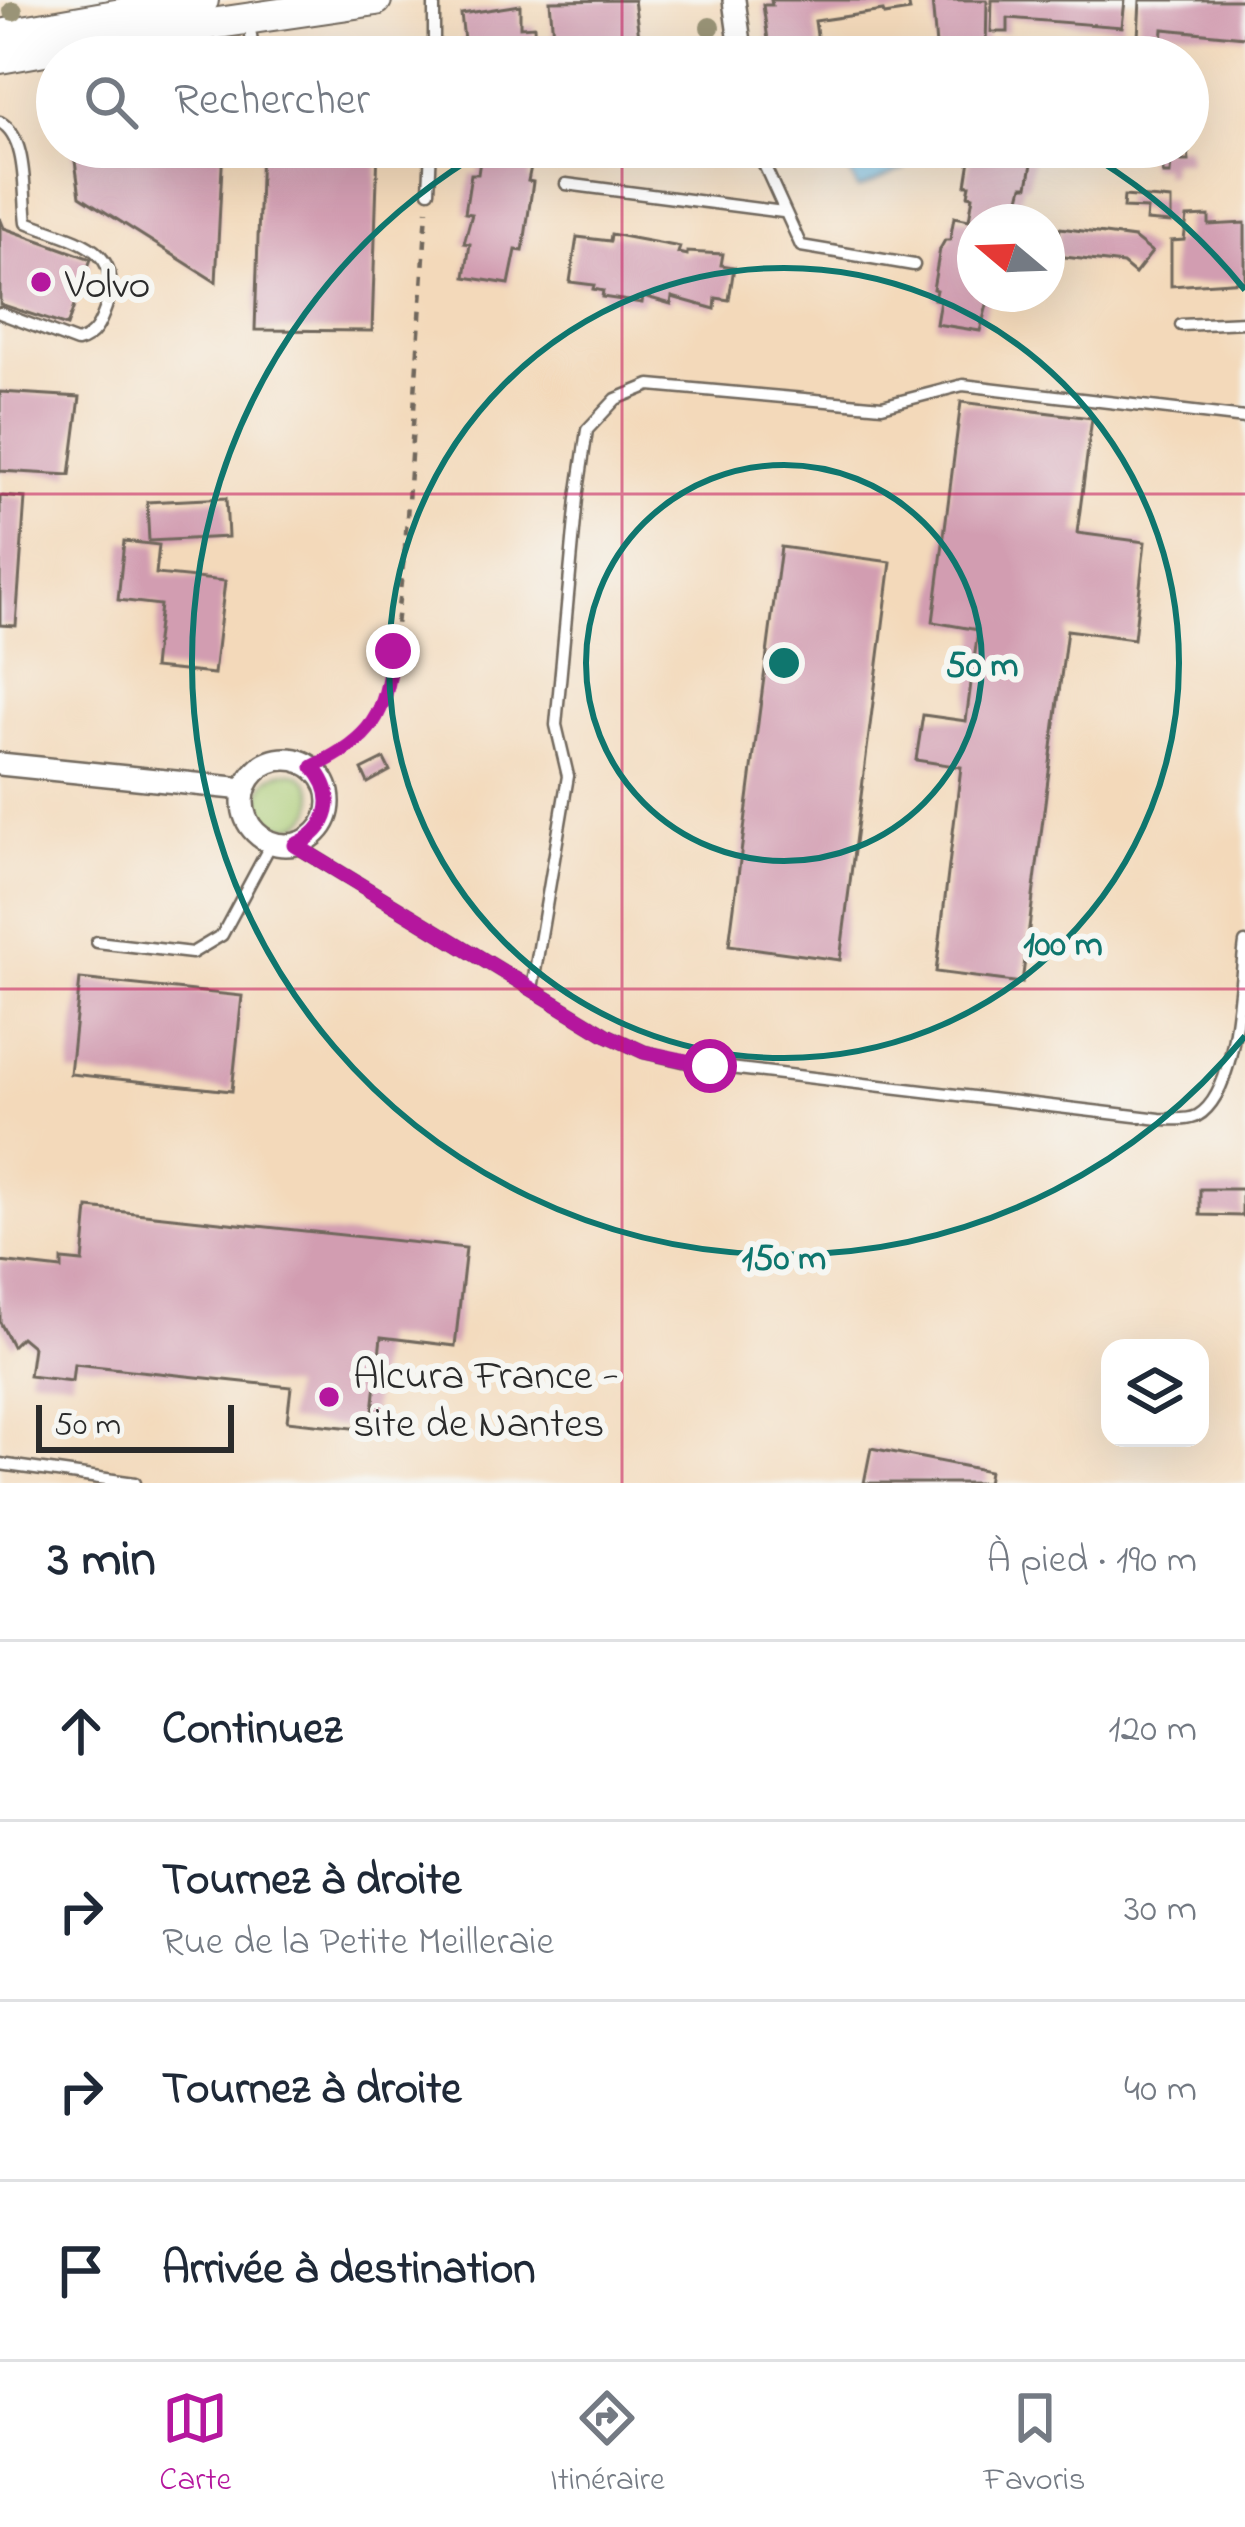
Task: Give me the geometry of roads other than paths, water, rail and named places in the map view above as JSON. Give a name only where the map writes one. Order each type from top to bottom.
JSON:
[{"type":"main road","points":[[0,34],[203,0]]},
{"type":"main road","points":[[173,36],[248,19],[376,0]]},
{"type":"main road","points":[[0,58],[36,55]]},
{"type":"street","points":[[734,0],[739,36]]},
{"type":"street","points":[[286,758],[313,767],[328,790],[329,804],[319,830],[283,844],[253,831],[245,818],[244,789],[250,776],[273,760],[286,758]]},
{"type":"street","points":[[0,764],[244,789]]},
{"type":"lane","points":[[434,0],[434,36]]},
{"type":"lane","points":[[248,19],[251,36]]},
{"type":"lane","points":[[0,122],[17,139],[27,222],[88,247],[106,259],[111,274],[109,300],[89,339],[76,342],[0,313]]},
{"type":"lane","points":[[429,190],[430,168]]},
{"type":"lane","points":[[765,168],[801,246],[914,265]]},
{"type":"lane","points":[[566,184],[783,212]]},
{"type":"lane","points":[[1181,326],[1245,322]]},
{"type":"lane","points":[[532,989],[568,776],[556,725],[577,498],[587,430],[616,399],[650,385],[882,406],[963,385],[1245,418]]},
{"type":"lane","points":[[97,942],[192,953],[222,935],[283,844],[607,1035],[644,1052],[696,1064],[1160,1119],[1193,1119],[1210,1106],[1229,1067],[1245,943]]},
{"type":"lane","points":[[0,1464],[135,1483]]},
{"type":"water","points":[[848,168],[904,169],[858,189]]},
{"type":"place","name":"Volvo","points":[[41,282]]},
{"type":"place","name":"Alcura France - site de Nantes","points":[[329,1397]]}]
